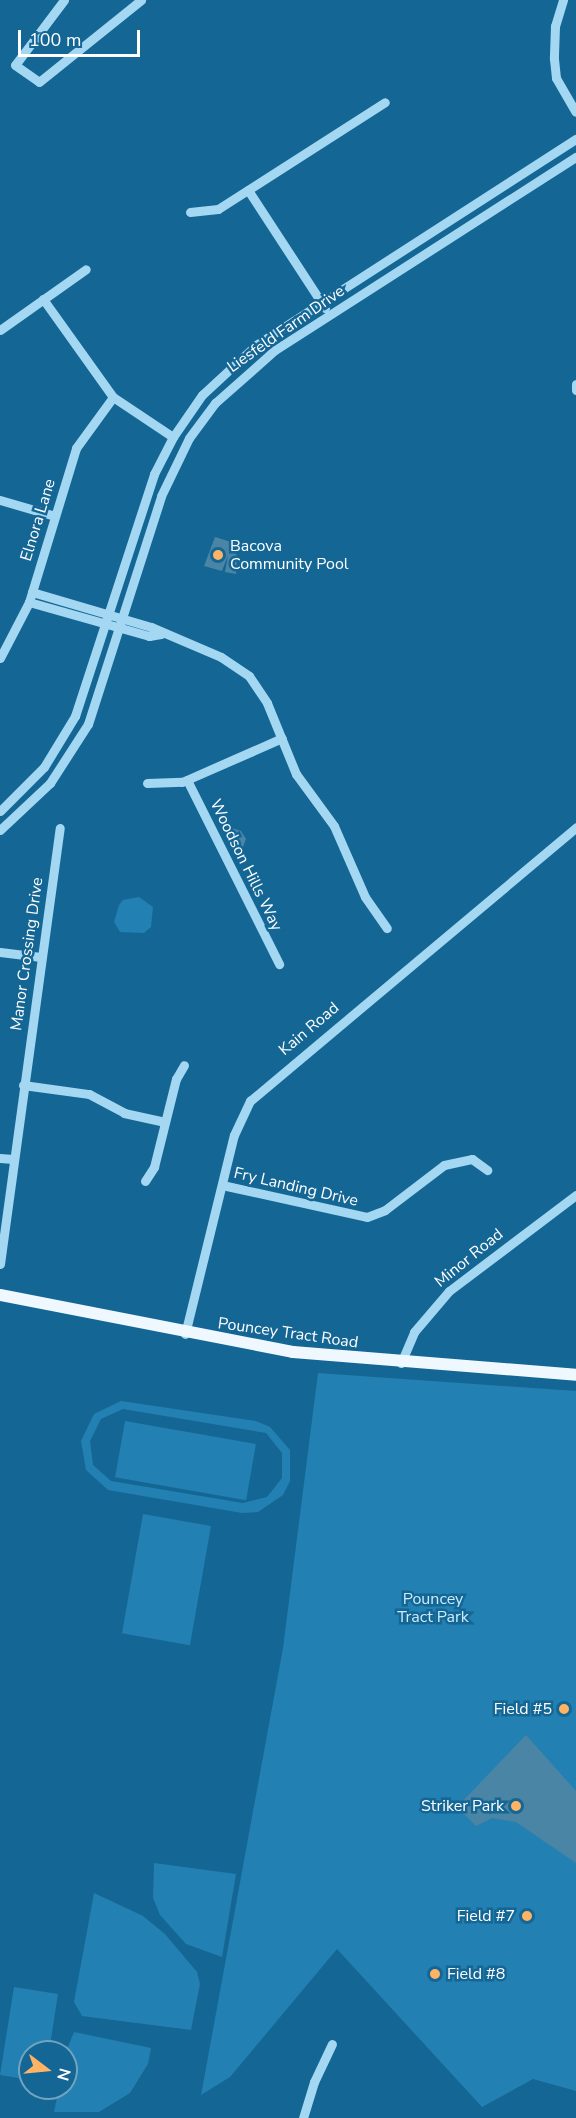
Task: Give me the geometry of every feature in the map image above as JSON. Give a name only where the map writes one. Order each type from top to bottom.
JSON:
[{"type":"main road","name":"Pouncey Tract Road","points":[[0,1295],[184,1334],[292,1352],[401,1363],[576,1375]]},
{"type":"street","points":[[64,0],[15,64],[39,82],[141,0]]},
{"type":"street","points":[[563,0],[555,26],[553,52],[556,78],[575,107]]},
{"type":"street","points":[[189,212],[218,209],[385,102]]},
{"type":"street","name":"Liesfeld Farm Drive","points":[[0,811],[34,779],[69,730],[81,703],[110,615],[146,496],[173,437],[202,395],[256,345],[576,139]]},
{"type":"street","name":"Liesfeld Farm Drive","points":[[0,830],[50,783],[80,738],[95,708],[161,496],[189,438],[215,403],[245,373],[330,315],[576,157]]},
{"type":"street","points":[[248,190],[330,315]]},
{"type":"street","points":[[0,330],[86,269]]},
{"type":"street","points":[[43,299],[113,397],[173,437]]},
{"type":"street","points":[[576,384],[576,390]]},
{"type":"street","name":"Elnora Lane","points":[[0,658],[32,592],[76,448],[113,397]]},
{"type":"street","points":[[0,500],[55,516]]},
{"type":"street","points":[[32,592],[123,619],[221,657],[241,669],[259,687],[296,774],[334,826],[365,897],[387,928]]},
{"type":"street","points":[[28,602],[148,636],[161,634]]},
{"type":"street","points":[[147,783],[168,785],[188,780],[282,738]]},
{"type":"street","name":"Woodson Hills Way","points":[[188,780],[279,964]]},
{"type":"street","name":"Kain Road","points":[[184,1334],[239,1119],[255,1094],[576,827]]},
{"type":"street","name":"Manor Crossing Drive","points":[[0,1257],[60,828]]},
{"type":"street","points":[[0,952],[41,957]]},
{"type":"street","points":[[145,1181],[154,1167],[176,1079],[184,1065]]},
{"type":"street","points":[[23,1086],[89,1094],[124,1113],[165,1122]]},
{"type":"street","points":[[0,1158],[13,1159]]},
{"type":"street","name":"Fry Landing Drive","points":[[222,1185],[367,1217],[385,1210],[444,1165],[472,1159],[487,1170]]},
{"type":"street","name":"Minor Road","points":[[401,1363],[414,1332],[449,1291],[576,1195]]},
{"type":"street","points":[[303,2118],[314,2082],[333,2044]]},
{"type":"green space","points":[[139,897],[153,907],[151,927],[144,933],[120,932],[114,922],[119,905],[123,900]]},
{"type":"green space","name":"Pouncey Tract Park","points":[[318,1373],[576,1391],[576,2091],[533,2079],[482,2107],[337,1949],[230,2077],[201,2095],[283,1648]]},
{"type":"green space","points":[[121,1401],[256,1421],[270,1427],[290,1450],[290,1481],[283,1495],[258,1512],[242,1513],[108,1490],[86,1470],[81,1441],[94,1414]],"holes":[[[123,1409],[266,1433],[282,1453],[282,1478],[267,1497],[243,1503],[111,1481],[93,1465],[90,1441],[101,1419]]]},
{"type":"green space","points":[[125,1421],[256,1444],[246,1500],[115,1477]]},
{"type":"green space","points":[[143,1514],[211,1526],[190,1645],[122,1633]]},
{"type":"green space","points":[[154,1863],[236,1874],[222,1957],[186,1944],[160,1915],[153,1898]]},
{"type":"green space","points":[[94,1893],[143,1916],[165,1934],[197,1972],[200,1984],[191,2030],[82,2016],[74,2002]]},
{"type":"green space","points":[[14,1987],[58,1994],[51,2040],[18,2040],[18,2078],[0,2075]]},
{"type":"green space","points":[[74,2032],[151,2048],[148,2064],[130,2093],[99,2112],[54,2112],[56,2100],[78,2100],[78,2040],[71,2040]]},
{"type":"shaded area","name":"Bacova Community Pool","points":[[215,537],[231,542],[229,548],[237,555],[236,574],[225,572],[228,555],[222,571],[204,566]]},
{"type":"shaded area","points":[[232,828],[241,831],[246,839],[241,852],[230,833]]},
{"type":"shaded area","points":[[526,1735],[576,1791],[576,1863],[516,1822],[492,1818],[476,1826],[457,1807]]},
{"type":"place","name":"Bacova Community Pool","points":[[218,555]]},
{"type":"place","name":"Field #5","points":[[564,1709]]},
{"type":"place","name":"Striker Park","points":[[516,1806]]},
{"type":"place","name":"Field #7","points":[[527,1916]]},
{"type":"place","name":"Field #8","points":[[435,1974]]}]
